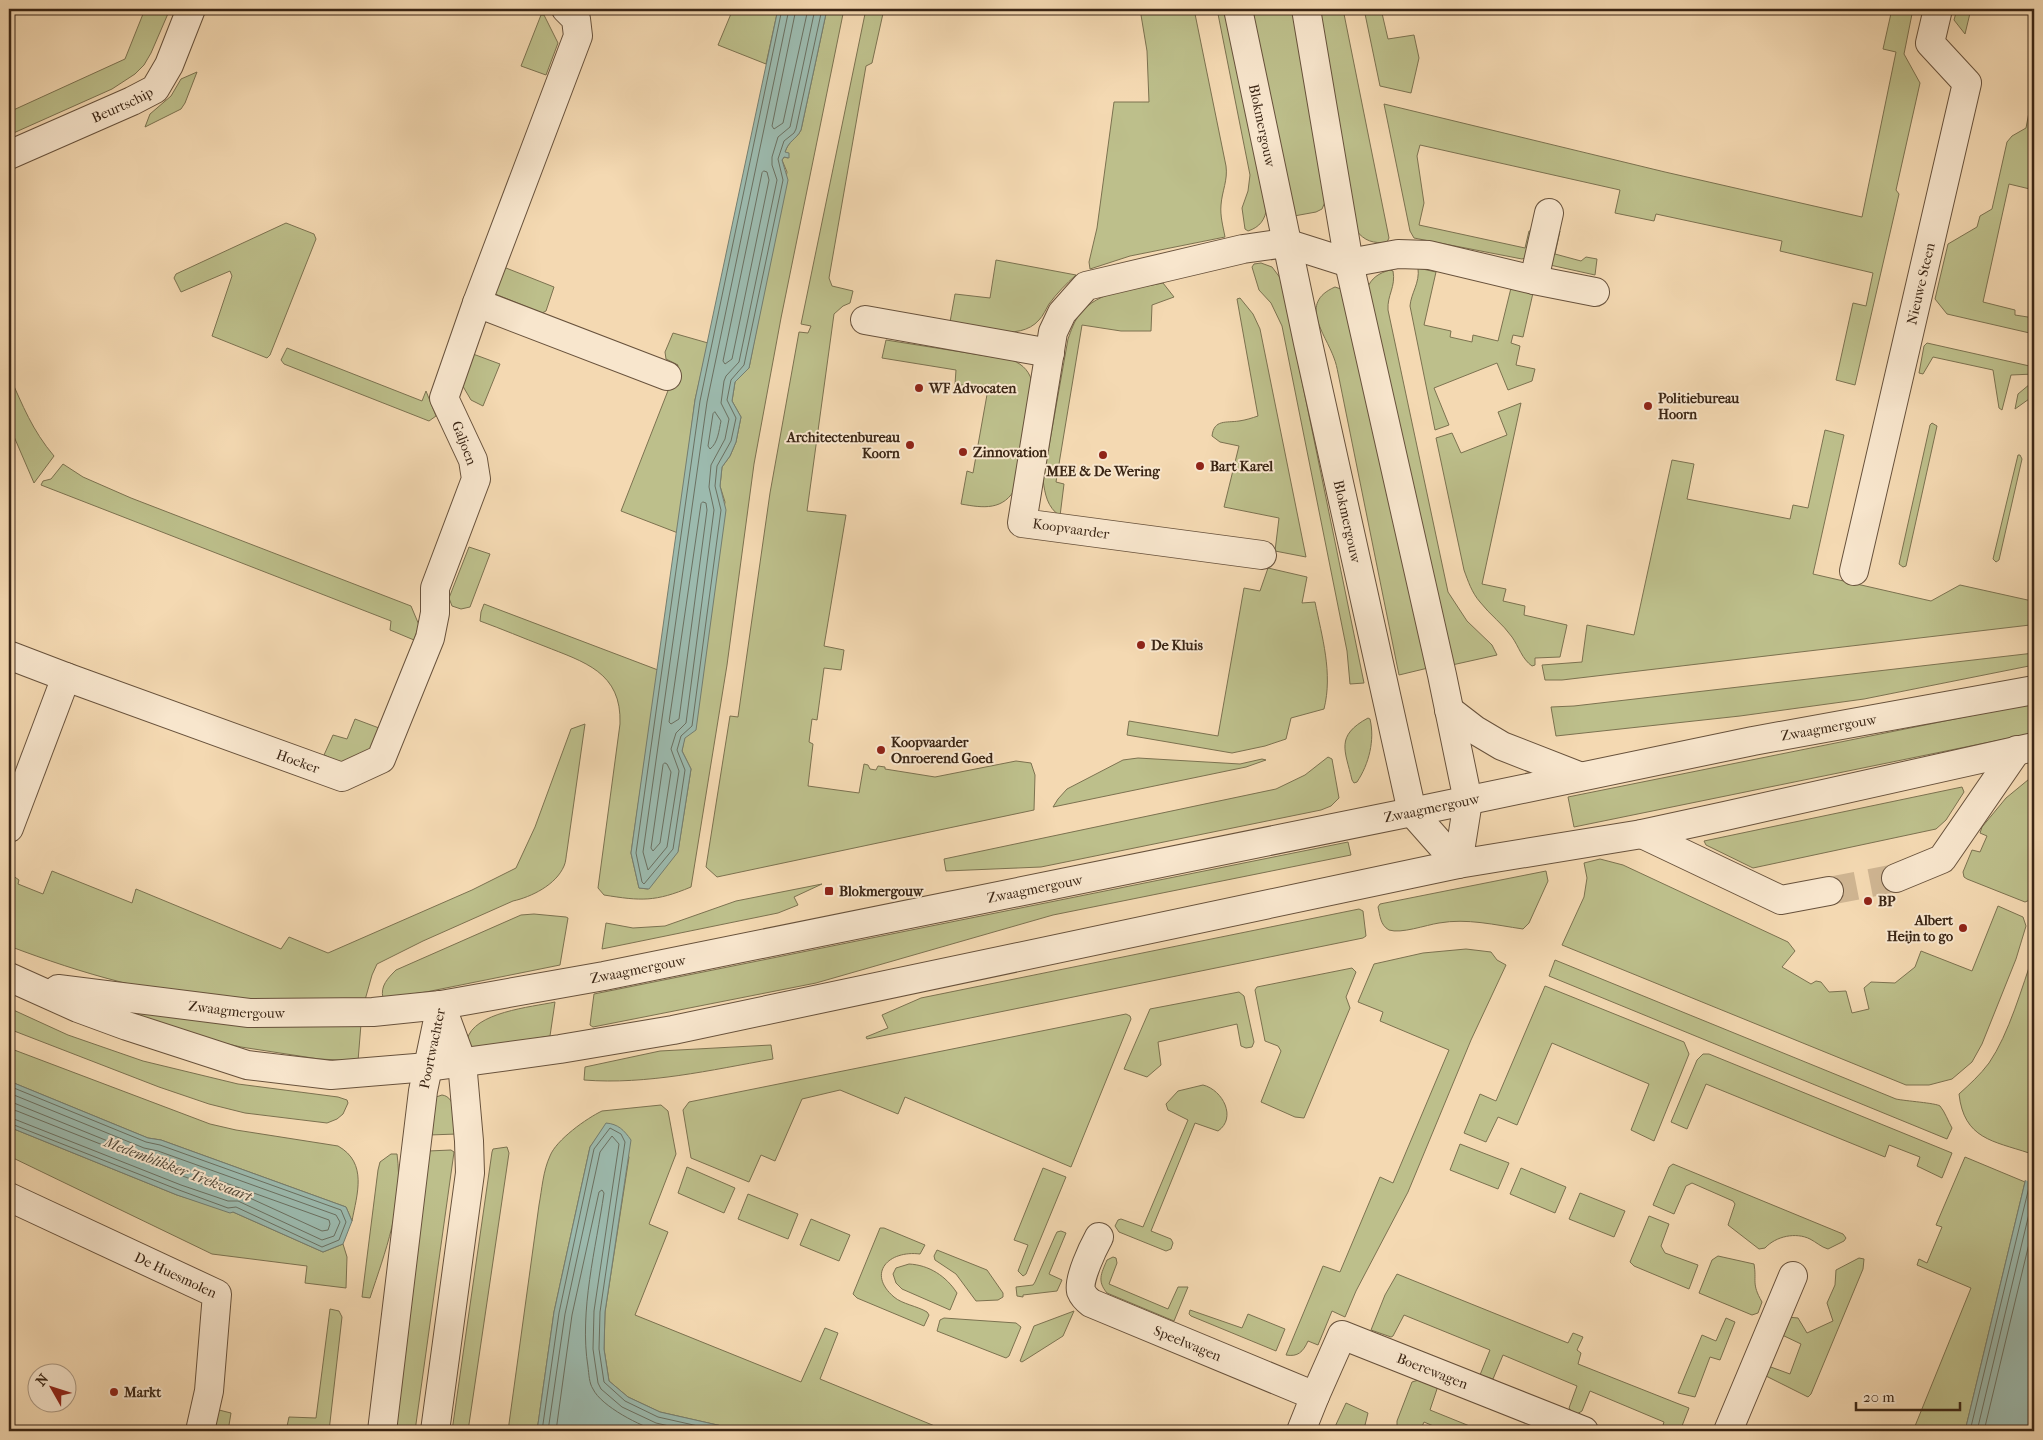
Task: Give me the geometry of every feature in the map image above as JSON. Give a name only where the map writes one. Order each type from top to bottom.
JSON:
[{"type":"street","name":"Beurtschip","points":[[9,155],[155,89],[169,65],[192,9]]},
{"type":"street","name":"Galjoen","points":[[435,613],[435,588],[476,479],[473,460],[444,398],[477,303],[578,36],[576,19],[566,9]]},
{"type":"street","name":"Blokmergouw","points":[[1238,9],[1286,243],[1412,812],[1458,864]]},
{"type":"street","points":[[1306,9],[1349,263],[1468,801],[1458,864]]},
{"type":"street","name":"Nieuwe Steen","points":[[1854,571],[1966,83],[1930,43],[1938,9]]},
{"type":"street","points":[[1534,280],[1549,213]]},
{"type":"street","name":"Koopvaarder","points":[[1262,555],[1022,523],[1053,332],[1062,313],[1086,286],[1243,249],[1286,243],[1349,263]]},
{"type":"street","points":[[1349,263],[1398,254],[1429,255],[1534,280],[1595,292]]},
{"type":"street","points":[[477,303],[668,376]]},
{"type":"street","points":[[865,320],[1050,353]]},
{"type":"street","name":"Hoeker","points":[[9,656],[342,777],[381,759],[430,638],[435,613]]},
{"type":"street","points":[[9,828],[66,677]]},
{"type":"street","name":"Zwaagmergouw","points":[[19,981],[249,1013],[373,1012],[441,1005],[604,976],[1468,801],[1579,776],[1753,741],[2034,690]]},
{"type":"street","points":[[1449,710],[1475,730],[1502,746],[1579,776]]},
{"type":"street","name":"Zwaagmergouw","points":[[19,981],[78,1008],[247,1065],[330,1075],[428,1067],[560,1049],[673,1030],[1458,864],[1642,834],[2026,748]]},
{"type":"street","name":"Zwaagmergouw","points":[[1896,878],[1942,859],[2026,748]]},
{"type":"street","points":[[1642,834],[1780,900],[1829,891]]},
{"type":"street","name":"Poortwachter","points":[[435,1431],[470,1173],[462,1062],[441,1005]]},
{"type":"street","name":"Poortwachter","points":[[382,1431],[419,1117],[441,1005]]},
{"type":"street","name":"De Huesmolen","points":[[9,1197],[217,1294],[209,1391],[200,1431]]},
{"type":"street","name":"Speelwagen","points":[[1098,1237],[1081,1280],[1081,1290],[1084,1297],[1091,1303],[1315,1396]]},
{"type":"street","points":[[1728,1431],[1793,1276]]},
{"type":"street","name":"Boerewagen","points":[[1315,1396],[1342,1335],[1584,1431]]},
{"type":"street","points":[[1301,1431],[1315,1396]]},
{"type":"green space","points":[[145,9],[170,9],[151,53],[144,65],[135,74],[112,89],[9,135],[9,112],[125,59]]},
{"type":"green space","points":[[733,9],[778,9],[766,64],[718,45]]},
{"type":"green space","points":[[827,9],[844,9],[781,318],[754,464],[727,665],[691,887],[648,899],[604,895],[598,888],[620,724],[619,706],[615,692],[598,672],[586,664],[480,621],[481,612],[484,604],[658,670],[631,853],[639,888],[648,889],[678,851],[691,769],[682,751],[725,502],[720,486],[722,467],[730,456],[736,442],[741,417],[732,401],[735,382],[749,368],[787,172],[782,160],[784,157],[788,158],[785,152],[801,130]]},
{"type":"green space","points":[[866,9],[884,9],[872,63],[866,66],[829,278],[832,286],[853,291],[850,303],[834,314],[807,511],[846,515],[824,646],[844,650],[841,670],[824,668],[817,720],[812,719],[809,742],[813,744],[808,786],[859,793],[864,764],[868,765],[870,769],[876,770],[878,766],[885,767],[885,769],[935,777],[1016,761],[1031,763],[1035,775],[1034,810],[717,877],[706,867],[730,716],[738,717],[770,493],[799,332],[808,333],[811,326],[801,324]]},
{"type":"green space","points":[[1140,9],[1194,9],[1226,166],[1221,209],[1225,237],[1130,256],[1090,269],[1089,262],[1097,228],[1114,102],[1149,102],[1147,51]]},
{"type":"green space","points":[[1217,9],[1226,9],[1267,207],[1261,222],[1248,231],[1245,229],[1242,208],[1248,191],[1250,175]]},
{"type":"green space","points":[[1245,9],[1296,9],[1325,202],[1322,209],[1316,212],[1294,216]]},
{"type":"green space","points":[[1314,9],[1343,9],[1389,238],[1387,242],[1378,243],[1370,241],[1362,237],[1356,230]]},
{"type":"green space","points":[[1364,9],[1381,9],[1388,39],[1414,35],[1419,58],[1411,93],[1380,86]]},
{"type":"green space","points":[[1892,9],[1913,9],[1904,54],[1920,83],[1896,190],[1899,194],[1855,385],[1836,380],[1853,303],[1866,306],[1873,273],[1780,251],[1782,241],[1656,214],[1654,221],[1615,213],[1620,190],[1420,145],[1417,156],[1424,203],[1419,225],[1525,248],[1529,231],[1534,231],[1525,258],[1522,259],[1414,238],[1410,231],[1384,104],[1665,172],[1862,217],[1896,52],[1883,49]]},
{"type":"green space","points":[[1957,9],[1971,9],[1965,34],[1954,20]]},
{"type":"green space","points":[[541,15],[544,15],[558,43],[546,75],[521,66]]},
{"type":"green space","points":[[197,72],[181,109],[145,127],[150,114],[171,96],[181,79]]},
{"type":"green space","points":[[2034,105],[2034,190],[2009,184],[1983,302],[2015,310],[2015,315],[2034,318],[2034,334],[1947,314],[1935,299],[1948,244],[1977,227],[1980,216],[1992,209],[2007,142],[2012,136],[2026,128],[2030,107]]},
{"type":"green space","points":[[286,223],[314,234],[316,239],[270,355],[267,358],[212,336],[232,276],[230,271],[181,292],[174,278],[176,274]]},
{"type":"green space","points":[[1558,230],[1560,231],[1555,254],[1581,261],[1586,257],[1597,259],[1595,275],[1550,265]]},
{"type":"green space","points":[[996,260],[1076,275],[1055,296],[1039,320],[1030,327],[1020,331],[997,332],[950,322],[955,294],[990,298]]},
{"type":"green space","points":[[1261,263],[1272,267],[1281,279],[1364,683],[1350,684],[1347,651],[1282,326],[1271,303],[1259,290],[1252,267],[1254,264]]},
{"type":"green space","points":[[501,266],[554,287],[546,311],[542,313],[495,294]]},
{"type":"green space","points":[[1418,268],[1436,272],[1424,325],[1451,331],[1450,337],[1472,342],[1473,335],[1498,341],[1511,288],[1533,293],[1523,337],[1513,335],[1511,343],[1520,346],[1516,365],[1535,369],[1532,381],[1508,390],[1497,363],[1434,388],[1449,425],[1435,430],[1410,306],[1418,278]]},
{"type":"green space","points":[[1390,270],[1393,271],[1394,277],[1388,310],[1448,592],[1467,621],[1492,645],[1497,655],[1452,665],[1367,289],[1376,276]]},
{"type":"green space","points":[[1163,283],[1174,297],[1152,305],[1151,331],[1121,331],[1082,325],[1056,482],[1064,484],[1060,516],[1049,504],[1043,480],[1068,339],[1073,326],[1080,314],[1088,306],[1107,295]]},
{"type":"green space","points":[[1335,287],[1341,289],[1428,668],[1399,675],[1337,367],[1317,319],[1318,301],[1324,294]]},
{"type":"green space","points":[[1240,298],[1253,314],[1260,329],[1306,557],[1275,551],[1279,518],[1224,507],[1239,446],[1220,442],[1212,436],[1213,431],[1221,423],[1242,421],[1258,416],[1237,299]]},
{"type":"green space","points":[[673,333],[708,343],[695,400],[678,533],[621,511],[678,365],[666,359],[665,352]]},
{"type":"green space","points":[[886,340],[1012,360],[1026,370],[1033,385],[1016,487],[1005,500],[999,504],[985,507],[961,504],[967,471],[973,473],[988,389],[955,384],[956,370],[882,358]]},
{"type":"green space","points":[[1927,343],[2034,367],[2034,374],[2011,375],[2002,410],[1999,408],[1993,370],[1933,357],[1923,374],[1919,373],[1924,346]]},
{"type":"green space","points":[[287,348],[422,401],[426,391],[436,416],[429,421],[284,364],[281,360]]},
{"type":"green space","points":[[473,354],[500,364],[483,406],[471,400],[461,383]]},
{"type":"green space","points":[[9,375],[34,427],[54,456],[34,483],[9,425]]},
{"type":"green space","points":[[2030,384],[2034,384],[2034,400],[2029,399],[2015,409],[2018,394]]},
{"type":"green space","points":[[1521,403],[1482,584],[1506,589],[1503,601],[1525,606],[1524,615],[1567,625],[1560,657],[1535,658],[1535,665],[1532,666],[1523,656],[1508,632],[1472,591],[1464,570],[1436,438],[1452,433],[1461,453],[1507,435],[1498,412]]},
{"type":"green space","points":[[1932,423],[1937,426],[1906,566],[1903,567],[1899,564]]},
{"type":"green space","points":[[1825,430],[1844,435],[1813,574],[1931,601],[1960,585],[2032,601],[2034,607],[2030,625],[1562,680],[1545,680],[1542,665],[1582,662],[1587,625],[1634,635],[1672,460],[1694,464],[1687,499],[1790,519],[1793,505],[1808,508]]},
{"type":"green space","points":[[2018,455],[2022,459],[1999,560],[1996,562],[1993,559]]},
{"type":"green space","points":[[63,464],[83,477],[131,498],[411,606],[419,625],[414,640],[390,630],[391,621],[41,485],[43,481],[51,479]]},
{"type":"green space","points":[[469,547],[490,554],[470,607],[461,609],[452,606],[449,598]]},
{"type":"green space","points":[[1268,568],[1307,577],[1302,603],[1315,602],[1326,655],[1327,682],[1324,709],[1291,718],[1286,739],[1265,746],[1232,753],[1127,735],[1129,721],[1218,736],[1244,588],[1260,591]]},
{"type":"green space","points":[[2034,653],[2034,665],[1864,699],[1740,716],[1556,736],[1551,707],[1574,706]]},
{"type":"green space","points":[[2034,703],[2034,733],[1574,827],[1568,797]]},
{"type":"green space","points":[[1368,718],[1370,719],[1372,735],[1370,752],[1365,768],[1357,782],[1354,783],[1345,752],[1345,744],[1351,731]]},
{"type":"green space","points":[[355,719],[379,728],[369,754],[344,764],[324,755],[333,735],[347,739]]},
{"type":"green space","points":[[585,724],[566,861],[560,873],[549,884],[527,897],[513,901],[423,941],[377,964],[365,1000],[254,1002],[179,994],[121,982],[65,966],[9,946],[9,873],[19,880],[18,884],[43,894],[52,871],[132,903],[136,889],[281,949],[289,937],[328,953],[472,890],[516,868],[535,827],[571,729]]},
{"type":"green space","points":[[1328,757],[1332,759],[1339,798],[1331,806],[1321,810],[1041,867],[946,871],[944,859],[1276,789],[1305,775]]},
{"type":"green space","points":[[1138,758],[1240,764],[1262,759],[1266,760],[1246,767],[1053,807],[1067,789],[1123,760]]},
{"type":"green space","points":[[2034,775],[2034,890],[2032,899],[2025,902],[1967,879],[1964,877],[1963,872],[1972,850],[1980,852],[1987,836],[1980,833],[1982,827],[2006,798]]},
{"type":"green space","points":[[1962,787],[1964,792],[1946,820],[1936,829],[1753,868],[1706,845],[1704,841]]},
{"type":"green space","points":[[1348,842],[1351,855],[1053,915],[816,983],[593,1027],[590,1025],[594,994]]},
{"type":"green space","points":[[1600,859],[1623,865],[1788,942],[1795,951],[1782,967],[1811,984],[1816,981],[1821,982],[1829,992],[1846,991],[1852,1013],[1869,1009],[1864,988],[1871,982],[1895,983],[1915,967],[1921,951],[1972,971],[1998,906],[2023,917],[2026,926],[2016,959],[1982,1044],[1972,1062],[1952,1079],[1929,1085],[1906,1085],[1562,945],[1584,897],[1587,878],[1584,863]]},
{"type":"green space","points":[[1546,871],[1548,881],[1529,923],[1523,929],[1460,921],[1394,931],[1386,928],[1381,920],[1378,907],[1380,904]]},
{"type":"green space","points":[[822,884],[794,897],[798,905],[778,913],[602,949],[606,923],[633,928],[665,926],[736,901]]},
{"type":"green space","points":[[1359,909],[1363,911],[1366,936],[1363,938],[867,1039],[866,1037],[888,1028],[882,1015],[921,998]]},
{"type":"green space","points":[[534,914],[568,918],[560,965],[426,992],[383,998],[384,986],[396,970],[521,915]]},
{"type":"green space","points":[[1466,949],[1491,952],[1497,960],[1506,965],[1471,1040],[1408,1192],[1356,1291],[1345,1317],[1332,1311],[1318,1345],[1308,1341],[1300,1353],[1286,1355],[1323,1266],[1340,1272],[1380,1177],[1393,1183],[1449,1050],[1380,1021],[1383,1012],[1358,1002],[1374,964],[1423,953]]},
{"type":"green space","points":[[2034,953],[2034,1131],[2029,1153],[1982,1136],[1967,1121],[1959,1094],[1982,1072],[2003,1038]]},
{"type":"green space","points":[[1555,960],[1896,1099],[1940,1106],[1952,1128],[1947,1139],[1549,976]]},
{"type":"green space","points":[[1352,968],[1356,972],[1346,997],[1350,1008],[1304,1118],[1295,1117],[1261,1102],[1281,1051],[1278,1046],[1265,1041],[1255,990],[1257,987]]},
{"type":"green space","points":[[1545,986],[1684,1042],[1689,1054],[1654,1141],[1631,1130],[1649,1084],[1552,1043],[1517,1125],[1498,1117],[1486,1142],[1464,1133],[1480,1094],[1496,1101]]},
{"type":"green space","points":[[1239,992],[1244,996],[1254,1042],[1252,1047],[1246,1048],[1241,1046],[1237,1024],[1158,1042],[1161,1065],[1147,1077],[1124,1069],[1150,1009]]},
{"type":"green space","points":[[555,1002],[550,1036],[472,1049],[467,1040],[480,1023],[491,1017],[505,1012]]},
{"type":"green space","points":[[9,1008],[68,1035],[143,1061],[238,1084],[338,1097],[347,1100],[348,1103],[343,1114],[327,1123],[245,1113],[209,1104],[159,1087],[9,1029]]},
{"type":"green space","points":[[124,1011],[361,1024],[358,1061],[319,1059],[241,1047],[171,1031]]},
{"type":"green space","points":[[1126,1014],[1131,1019],[1071,1167],[905,1097],[898,1114],[840,1090],[802,1099],[775,1161],[761,1155],[749,1182],[691,1158],[683,1110],[689,1102]]},
{"type":"green space","points":[[771,1045],[773,1059],[703,1072],[655,1078],[608,1081],[584,1080],[585,1067],[660,1051]]},
{"type":"green space","points":[[9,1048],[210,1124],[236,1130],[338,1146],[354,1161],[357,1170],[358,1190],[352,1221],[346,1207],[161,1140],[148,1138],[9,1081]]},
{"type":"green space","points":[[1703,1054],[1709,1054],[1952,1153],[1942,1178],[1917,1166],[1920,1157],[1889,1145],[1885,1157],[1706,1084],[1687,1129],[1671,1122],[1697,1060]]},
{"type":"green space","points":[[1203,1085],[1216,1092],[1222,1098],[1227,1112],[1226,1119],[1224,1125],[1218,1131],[1195,1123],[1151,1231],[1171,1239],[1173,1243],[1171,1249],[1166,1251],[1119,1232],[1115,1226],[1118,1220],[1121,1219],[1143,1227],[1188,1120],[1168,1110],[1166,1104],[1178,1091]]},
{"type":"green space","points":[[442,1095],[447,1097],[453,1105],[457,1134],[429,1135],[434,1101],[436,1097]]},
{"type":"green space","points":[[661,1105],[668,1111],[676,1154],[649,1224],[668,1232],[635,1315],[801,1382],[825,1328],[838,1333],[820,1379],[947,1431],[744,1431],[660,1412],[628,1397],[609,1381],[604,1349],[605,1312],[629,1157],[607,1123],[590,1147],[554,1312],[537,1431],[508,1431],[539,1205],[544,1174],[550,1156],[565,1137],[588,1119],[602,1111]]},
{"type":"green space","points":[[9,1127],[177,1195],[233,1212],[323,1252],[343,1244],[347,1257],[346,1288],[305,1283],[307,1266],[212,1254],[9,1156]]},
{"type":"green space","points":[[1460,1144],[1509,1163],[1498,1189],[1450,1170]]},
{"type":"green space","points":[[507,1147],[509,1153],[468,1431],[452,1431],[492,1152],[493,1149]]},
{"type":"green space","points":[[451,1150],[454,1152],[415,1431],[392,1431],[428,1151]]},
{"type":"green space","points":[[391,1154],[397,1154],[398,1173],[398,1191],[392,1228],[370,1298],[362,1297],[378,1170],[380,1162]]},
{"type":"green space","points":[[1965,1157],[2025,1182],[1965,1431],[1913,1431],[1971,1288],[1917,1265],[1919,1259],[1927,1263],[1942,1227],[1936,1225]]},
{"type":"green space","points":[[1673,1164],[1843,1234],[1846,1238],[1844,1241],[1828,1249],[1804,1237],[1786,1236],[1765,1248],[1759,1249],[1728,1225],[1735,1204],[1733,1201],[1692,1183],[1686,1186],[1674,1214],[1653,1205],[1669,1167]]},
{"type":"green space","points":[[687,1167],[735,1188],[724,1213],[678,1193]]},
{"type":"green space","points":[[1043,1168],[1066,1177],[1026,1274],[1023,1276],[1018,1271],[1028,1245],[1014,1240]]},
{"type":"green space","points":[[1521,1168],[1566,1187],[1555,1213],[1510,1194]]},
{"type":"green space","points":[[1580,1193],[1625,1211],[1614,1237],[1569,1219]]},
{"type":"green space","points":[[748,1194],[798,1214],[788,1239],[738,1219]]},
{"type":"green space","points":[[1649,1216],[1669,1224],[1661,1246],[1665,1253],[1698,1265],[1689,1289],[1634,1266],[1630,1262]]},
{"type":"green space","points":[[811,1219],[850,1235],[839,1261],[800,1245]]},
{"type":"green space","points":[[880,1228],[925,1245],[920,1254],[899,1256],[891,1260],[885,1265],[882,1272],[882,1280],[894,1297],[927,1312],[929,1315],[924,1326],[857,1298],[853,1294]]},
{"type":"green space","points":[[1057,1232],[1066,1233],[1049,1274],[1062,1280],[1057,1291],[1023,1295],[1023,1297],[1017,1296],[1016,1287],[1033,1285]]},
{"type":"green space","points":[[937,1250],[987,1270],[1003,1293],[1003,1297],[998,1300],[976,1301],[956,1274],[935,1260],[934,1256]]},
{"type":"green space","points":[[1718,1256],[1754,1264],[1755,1286],[1762,1302],[1758,1313],[1752,1315],[1699,1293],[1712,1260]]},
{"type":"green space","points":[[1113,1257],[1116,1258],[1117,1263],[1109,1284],[1168,1309],[1178,1287],[1188,1287],[1174,1321],[1107,1293],[1102,1285],[1101,1277],[1107,1260]]},
{"type":"green space","points":[[1859,1258],[1864,1259],[1863,1269],[1811,1394],[1808,1397],[1766,1376],[1765,1379],[1763,1378],[1768,1366],[1790,1374],[1801,1344],[1780,1334],[1787,1317],[1798,1318],[1807,1333],[1833,1321],[1827,1303],[1835,1285],[1836,1270]]},
{"type":"green space","points":[[909,1264],[930,1269],[948,1281],[957,1293],[950,1310],[902,1289],[896,1283],[893,1274],[896,1268]]},
{"type":"green space","points":[[1397,1274],[1568,1343],[1573,1333],[1583,1337],[1577,1350],[1581,1353],[1578,1364],[1689,1408],[1680,1431],[1661,1431],[1664,1422],[1590,1391],[1582,1411],[1577,1414],[1573,1413],[1569,1408],[1577,1386],[1503,1355],[1493,1379],[1480,1375],[1490,1350],[1404,1315],[1391,1337],[1371,1330],[1385,1295]]},
{"type":"green space","points":[[330,1309],[339,1311],[342,1317],[329,1431],[286,1431],[289,1417],[316,1418]]},
{"type":"green space","points":[[1190,1310],[1242,1328],[1248,1314],[1285,1329],[1276,1351],[1191,1316],[1189,1314]]},
{"type":"green space","points":[[1074,1311],[1063,1336],[1022,1362],[1020,1361],[1034,1326]]},
{"type":"green space","points":[[944,1318],[1016,1323],[1021,1327],[1009,1356],[1006,1358],[937,1331],[940,1320]]},
{"type":"green space","points":[[1726,1318],[1735,1322],[1720,1360],[1710,1357],[1695,1397],[1678,1393],[1702,1335],[1716,1341]]},
{"type":"green space","points":[[1422,1379],[1436,1385],[1437,1389],[1430,1410],[1482,1431],[1445,1431],[1424,1422],[1420,1431],[1397,1431],[1397,1421],[1412,1382]]},
{"type":"green space","points":[[1346,1403],[1368,1413],[1365,1425],[1357,1431],[1333,1431]]},
{"type":"green space","points":[[215,1409],[231,1413],[228,1431],[215,1431]]},
{"type":"water","points":[[778,9],[827,9],[801,130],[785,152],[789,153],[789,158],[784,157],[782,160],[788,180],[749,368],[735,382],[732,401],[741,417],[736,442],[730,456],[722,467],[720,486],[726,510],[696,730],[685,738],[682,751],[691,769],[678,852],[649,889],[639,888],[631,853],[695,400]]},
{"type":"water","name":"Medemblikker Trekvaart","points":[[9,1081],[148,1138],[161,1140],[346,1207],[352,1221],[343,1244],[323,1252],[233,1212],[230,1213],[177,1195],[9,1127]]},
{"type":"water","points":[[606,1123],[620,1128],[631,1140],[605,1312],[604,1349],[609,1381],[628,1397],[660,1412],[744,1431],[537,1431],[554,1312],[590,1147]]},
{"type":"water","points":[[2034,1131],[2034,1431],[1965,1431],[2025,1182]]},
{"type":"pier","points":[[2027,1153],[2034,1156],[2034,1184],[2023,1179]]},
{"type":"tunnel","points":[[1829,891],[1896,878]]},
{"type":"place","name":"WF Advocaten","points":[[919,388]]},
{"type":"place","name":"Politiebureau Hoorn","points":[[1648,406]]},
{"type":"place","name":"Architectenbureau Koorn","points":[[910,445]]},
{"type":"place","name":"Zinnovation","points":[[963,452]]},
{"type":"place","name":"MEE & De Wering","points":[[1103,455]]},
{"type":"place","name":"Bart Karel","points":[[1200,466]]},
{"type":"place","name":"De Kluis","points":[[1141,645]]},
{"type":"place","name":"Koopvaarder Onroerend Goed","points":[[881,750]]},
{"type":"place","name":"Blokmergouw","points":[[829,891]]},
{"type":"place","name":"BP","points":[[1868,901]]},
{"type":"place","name":"Albert Heijn to go","points":[[1963,928]]},
{"type":"place","name":"Markt","points":[[114,1392]]}]
